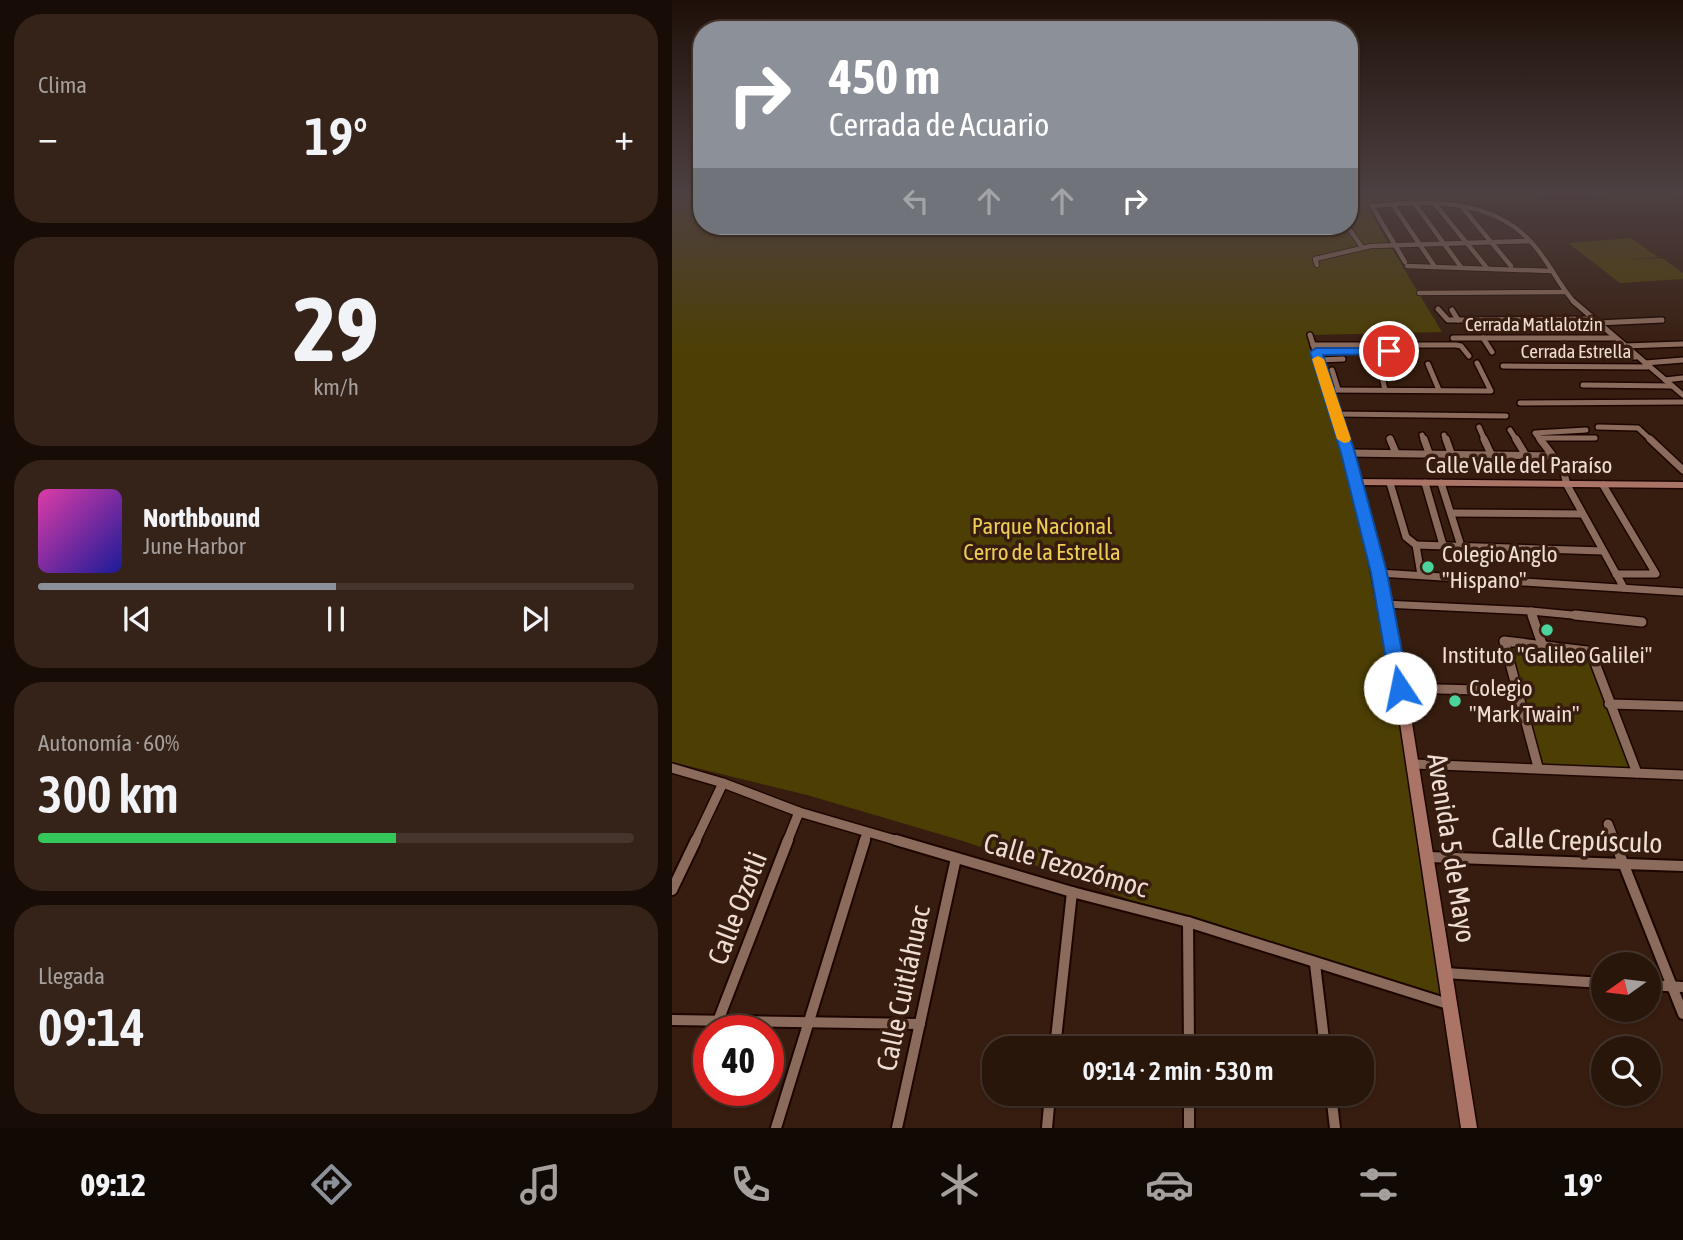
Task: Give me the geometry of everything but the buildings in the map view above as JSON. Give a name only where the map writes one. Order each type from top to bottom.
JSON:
[{"type":"street","points":[[1317,265],[1315,259],[1362,247],[1386,246]]},
{"type":"street","points":[[1397,246],[1406,264],[1550,269]]},
{"type":"street","points":[[1421,246],[1435,267]]},
{"type":"street","points":[[1444,246],[1461,267]]},
{"type":"street","points":[[1470,246],[1486,267]]},
{"type":"street","points":[[1495,246],[1511,266]]},
{"type":"street","points":[[1534,246],[1565,292],[1595,321],[1683,395]]},
{"type":"street","points":[[1486,267],[1550,269]]},
{"type":"street","points":[[1419,293],[1565,292]]},
{"type":"street","points":[[1438,309],[1445,319],[1458,320],[1662,320]]},
{"type":"street","points":[[1452,310],[1458,320]]},
{"type":"street","name":"Cerrada Matlalotzin","points":[[1446,332],[1459,343]]},
{"type":"street","name":"Avenida 5 de Mayo","points":[[1310,335],[1348,453],[1379,573],[1414,764],[1469,1128]]},
{"type":"street","name":"Cerrada Matlalotzin","points":[[1453,338],[1615,338]]},
{"type":"street","points":[[1483,338],[1492,352]]},
{"type":"street","points":[[1624,346],[1683,344]]},
{"type":"street","points":[[1315,349],[1456,345],[1461,346],[1469,356]]},
{"type":"street","points":[[1315,349],[1389,351]]},
{"type":"street","points":[[1573,356],[1637,357]]},
{"type":"street","points":[[1318,360],[1343,359]]},
{"type":"street","name":"Cerrada Estrella","points":[[1503,366],[1646,365],[1683,360]]},
{"type":"street","points":[[1379,363],[1385,390]]},
{"type":"street","points":[[1328,390],[1491,391],[1477,363]]},
{"type":"street","points":[[1428,364],[1439,390]]},
{"type":"street","points":[[1332,370],[1338,390]]},
{"type":"street","points":[[1665,380],[1683,378]]},
{"type":"street","points":[[1583,385],[1672,386]]},
{"type":"street","points":[[1520,403],[1683,402]]},
{"type":"street","points":[[1336,414],[1506,416]]},
{"type":"street","points":[[1479,427],[1491,454]]},
{"type":"street","points":[[1598,427],[1638,428],[1683,470]]},
{"type":"street","points":[[1510,430],[1525,454]]},
{"type":"street","points":[[1586,430],[1535,431],[1563,469],[1567,485],[1624,588]]},
{"type":"street","points":[[1422,435],[1429,453]]},
{"type":"street","points":[[1444,435],[1451,453]]},
{"type":"street","points":[[1391,438],[1395,453]]},
{"type":"street","points":[[1539,439],[1594,438]]},
{"type":"street","points":[[1348,453],[1552,456]]},
{"type":"street","name":"Calle Valle del Paraíso","points":[[1355,482],[1683,485]]},
{"type":"street","points":[[1390,483],[1406,537],[1416,545],[1603,551]]},
{"type":"street","points":[[1425,483],[1443,545]]},
{"type":"street","points":[[1441,483],[1461,545]]},
{"type":"street","points":[[1603,485],[1656,574],[1616,574]]},
{"type":"street","points":[[1451,513],[1582,514]]},
{"type":"street","points":[[1416,545],[1421,575]]},
{"type":"street","points":[[1379,573],[1683,592]]},
{"type":"street","points":[[1384,604],[1531,611],[1642,622]]},
{"type":"street","points":[[1531,611],[1542,644]]},
{"type":"street","points":[[1538,767],[1503,641],[1587,651],[1592,655],[1637,773]]},
{"type":"street","points":[[1400,688],[1516,691]]},
{"type":"street","points":[[1609,704],[1683,706]]},
{"type":"street","points":[[1414,764],[1683,775]]},
{"type":"street","name":"Calle Tezozómoc","points":[[672,768],[867,833],[1188,922],[1449,1004]]},
{"type":"street","points":[[672,890],[723,783]]},
{"type":"street","name":"Calle Ozotli","points":[[720,1015],[799,812]]},
{"type":"street","points":[[1608,824],[1678,987],[1683,1014]]},
{"type":"street","points":[[776,1128],[867,833]]},
{"type":"street","name":"Calle Crepúsculo","points":[[1428,857],[1683,866]]},
{"type":"street","name":"Calle Cuitláhuac","points":[[897,1128],[956,858]]},
{"type":"street","points":[[1056,1036],[1072,892]]},
{"type":"street","points":[[1188,922],[1189,1036]]},
{"type":"street","points":[[1315,964],[1324,1036]]},
{"type":"street","points":[[1444,973],[1591,981]]},
{"type":"street","points":[[672,1020],[693,1020]]},
{"type":"street","points":[[784,1020],[920,1024]]},
{"type":"street","points":[[1047,1128],[1050,1106]]},
{"type":"street","points":[[1189,1106],[1189,1128]]},
{"type":"street","points":[[1332,1106],[1335,1128]]},
{"type":"green space","name":"Parque Nacional Cerro de la Estrella","points":[[672,246],[1390,246],[1442,332],[1309,335],[1378,573],[1446,1000],[1188,922],[1075,879],[963,841],[807,795],[672,762]]},
{"type":"green space","points":[[1571,246],[1642,246],[1658,257],[1626,260],[1662,258],[1683,273],[1683,279],[1620,283]]},
{"type":"green space","points":[[1506,643],[1586,652],[1631,769],[1543,765]]},
{"type":"slow traffic","points":[[1318,359],[1344,439]]},
{"type":"place","name":"Colegio Anglo \"Hispano\"","points":[[1428,567]]},
{"type":"place","name":"Instituto \"Galileo Galilei\"","points":[[1547,630]]},
{"type":"place","name":"Colegio \"Mark Twain\"","points":[[1455,701]]},
{"type":"route","points":[[1389,351],[1316,352],[1348,453],[1379,573],[1400,688]]}]
